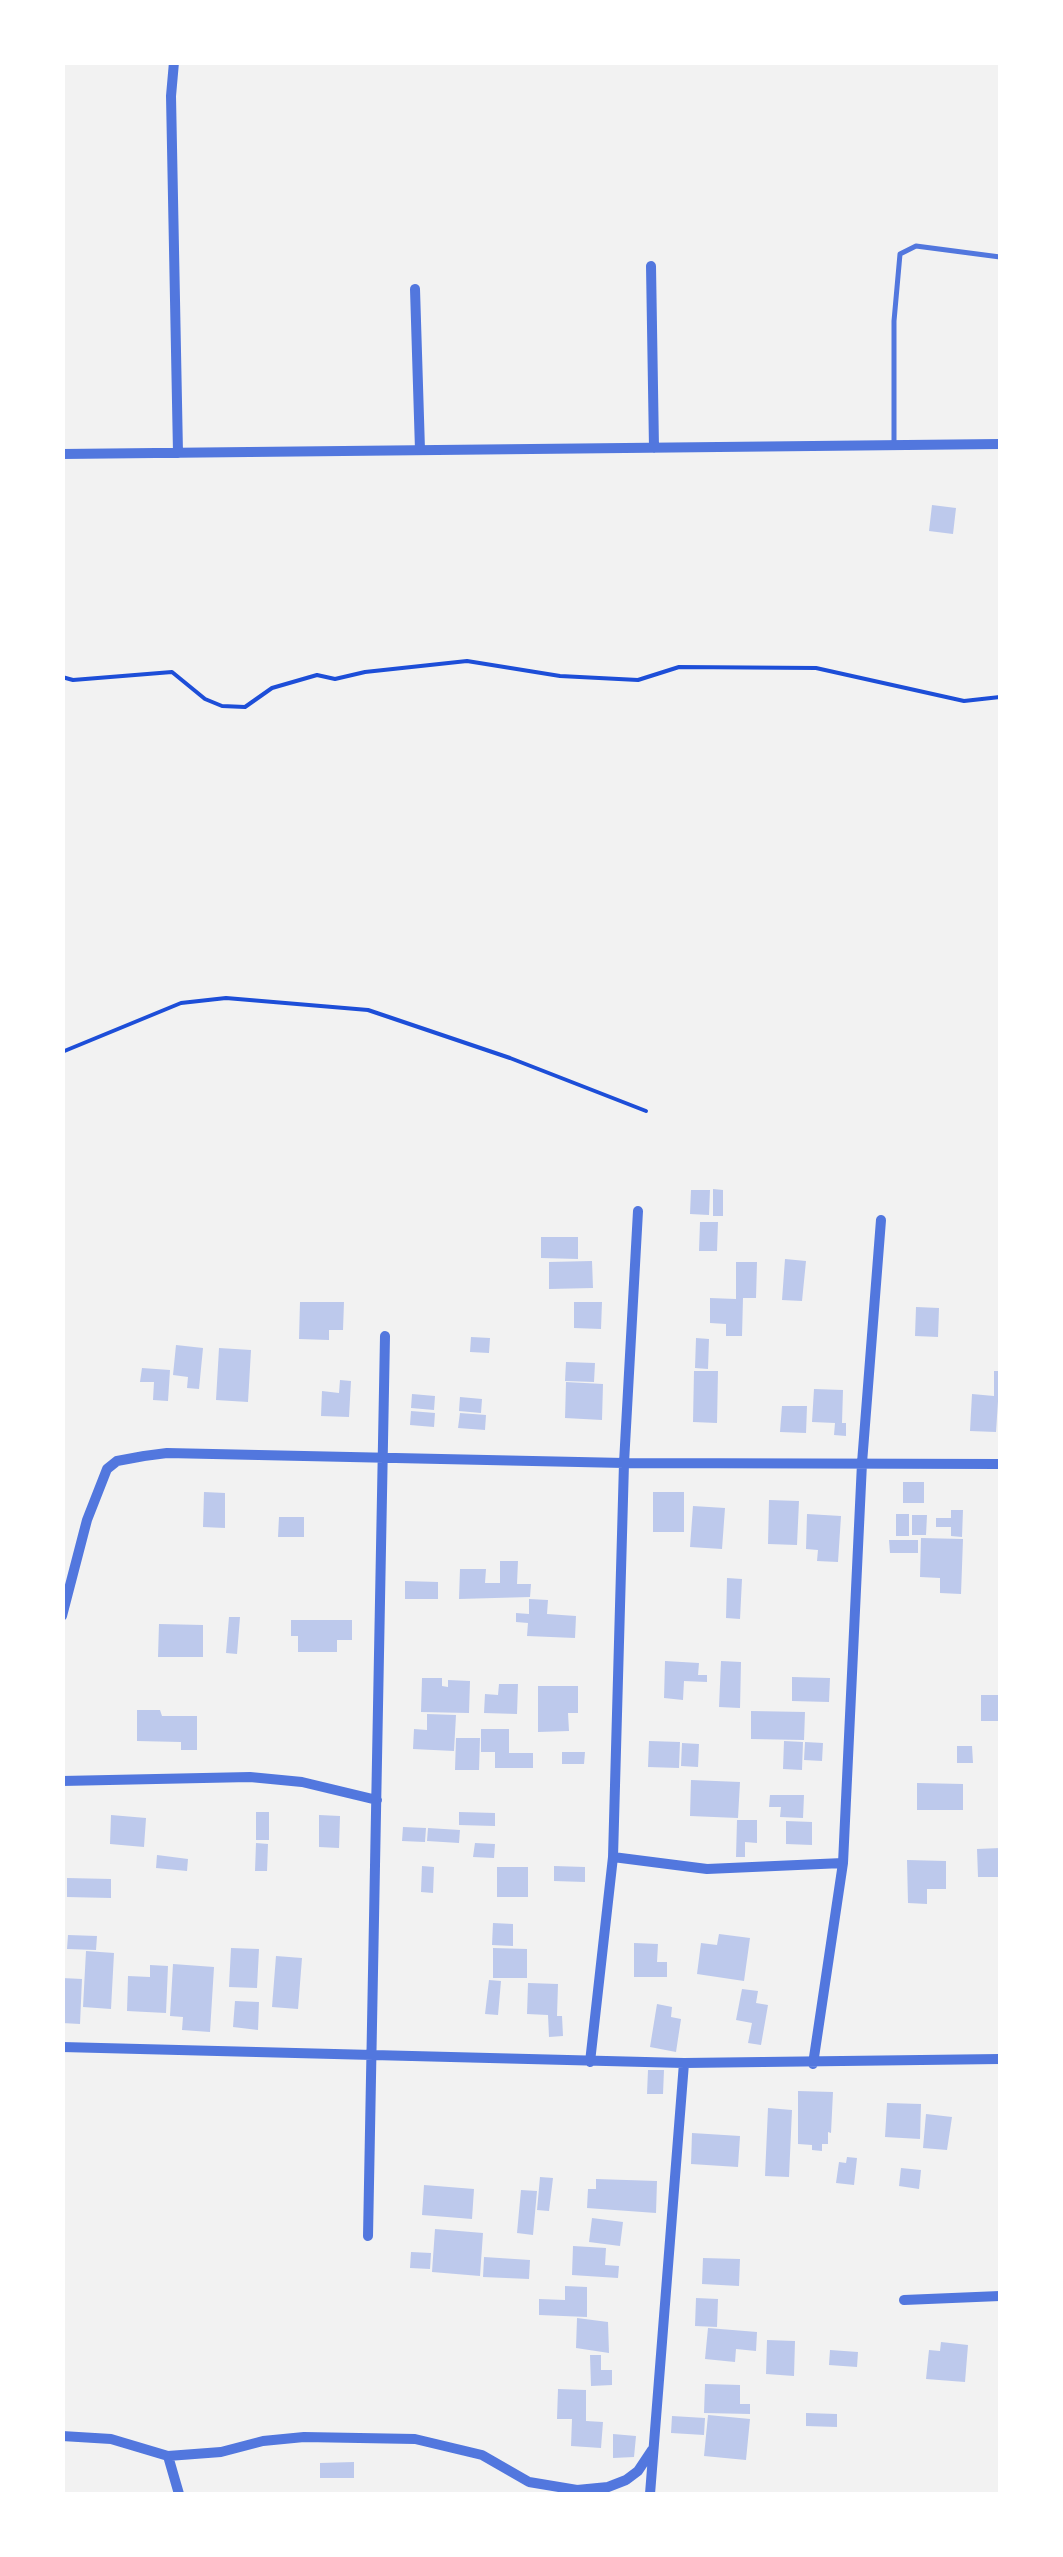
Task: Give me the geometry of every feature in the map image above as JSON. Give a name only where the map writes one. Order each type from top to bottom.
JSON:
[{"type":"street","points":[[174,62],[178,453]]},
{"type":"street","points":[[651,266],[654,448]]},
{"type":"street","points":[[414,289],[420,450]]},
{"type":"street","points":[[62,454],[1000,444]]},
{"type":"street","points":[[590,2062],[613,1858],[624,1463],[638,1211]]},
{"type":"street","points":[[813,2064],[842,1864],[862,1463],[881,1220]]},
{"type":"street","points":[[368,2236],[386,1336]]},
{"type":"street","points":[[62,1616],[86,1520],[106,1469],[118,1461],[167,1453],[624,1463],[1000,1464]]},
{"type":"street","points":[[62,1781],[250,1778],[302,1782],[378,1800]]},
{"type":"street","points":[[613,1858],[707,1870],[842,1864]]},
{"type":"street","points":[[62,2046],[590,2062],[813,2064],[1000,2059]]},
{"type":"street","points":[[650,2494],[684,2063]]},
{"type":"street","points":[[904,2300],[1000,2296]]},
{"type":"street","points":[[62,2436],[111,2439],[168,2456],[221,2452],[263,2441],[304,2437],[383,2436],[482,2455],[529,2482],[577,2490],[608,2487],[638,2470],[652,2450]]},
{"type":"street","points":[[168,2456],[179,2494]]},
{"type":"street","points":[[529,2482],[537,2494]]},
{"type":"lane","points":[[894,446],[894,321],[900,254],[916,246],[1000,257]]},
{"type":"path","points":[[62,677],[73,680],[172,672],[205,699],[222,706],[245,707],[272,688],[317,676],[335,679],[467,661],[560,676],[638,680],[679,667],[816,668],[964,701],[1000,697]]},
{"type":"path","points":[[62,1052],[181,1003],[226,998],[368,1010],[510,1058],[646,1111]]},
{"type":"building","points":[[932,505],[956,508],[953,534],[929,531]]},
{"type":"building","points":[[713,1189],[723,1190],[723,1216],[713,1216]]},
{"type":"building","points":[[691,1190],[710,1190],[709,1215],[690,1214]]},
{"type":"building","points":[[700,1222],[718,1222],[717,1251],[699,1251]]},
{"type":"building","points":[[541,1237],[578,1237],[578,1259],[541,1258]]},
{"type":"building","points":[[785,1259],[806,1261],[802,1301],[782,1300]]},
{"type":"building","points":[[592,1261],[593,1288],[549,1289],[549,1262]]},
{"type":"building","points":[[736,1262],[757,1262],[756,1298],[743,1298],[742,1336],[726,1336],[726,1324],[710,1323],[710,1298],[736,1299]]},
{"type":"building","points":[[300,1302],[344,1302],[343,1330],[329,1330],[329,1340],[299,1339]]},
{"type":"building","points":[[574,1302],[602,1302],[601,1329],[574,1328]]},
{"type":"building","points":[[916,1307],[939,1308],[938,1337],[915,1336]]},
{"type":"building","points":[[471,1337],[490,1338],[489,1353],[470,1352]]},
{"type":"building","points":[[696,1338],[709,1339],[708,1369],[695,1368]]},
{"type":"building","points":[[176,1345],[203,1348],[199,1389],[187,1388],[188,1377],[173,1375]]},
{"type":"building","points":[[219,1348],[251,1350],[248,1402],[216,1400]]},
{"type":"building","points":[[566,1362],[595,1363],[594,1382],[565,1381]]},
{"type":"building","points":[[142,1368],[170,1370],[168,1401],[153,1400],[154,1382],[140,1382]]},
{"type":"building","points":[[694,1371],[718,1371],[717,1423],[693,1422]]},
{"type":"building","points":[[994,1371],[1000,1371],[996,1432],[970,1431],[972,1394],[994,1396]]},
{"type":"building","points":[[340,1380],[351,1381],[349,1417],[321,1416],[322,1391],[339,1393]]},
{"type":"building","points":[[566,1382],[603,1384],[602,1420],[565,1418]]},
{"type":"building","points":[[814,1389],[843,1390],[842,1423],[846,1423],[846,1436],[834,1435],[835,1423],[812,1422]]},
{"type":"building","points":[[412,1394],[435,1396],[434,1410],[411,1408]]},
{"type":"building","points":[[460,1397],[482,1399],[481,1413],[459,1411]]},
{"type":"building","points":[[782,1406],[807,1406],[806,1433],[780,1432]]},
{"type":"building","points":[[411,1411],[435,1413],[434,1427],[410,1425]]},
{"type":"building","points":[[460,1413],[486,1415],[485,1430],[458,1428]]},
{"type":"building","points":[[903,1482],[924,1482],[924,1503],[903,1503]]},
{"type":"building","points":[[204,1492],[225,1493],[225,1528],[203,1527]]},
{"type":"building","points":[[653,1492],[684,1492],[684,1532],[653,1532]]},
{"type":"building","points":[[769,1500],[799,1501],[797,1545],[768,1544]]},
{"type":"building","points":[[693,1506],[725,1508],[722,1549],[690,1547]]},
{"type":"building","points":[[951,1510],[963,1510],[962,1537],[951,1536],[951,1527],[936,1527],[936,1518],[951,1518]]},
{"type":"building","points":[[807,1514],[841,1516],[838,1562],[817,1561],[818,1550],[806,1549]]},
{"type":"building","points":[[896,1514],[909,1514],[909,1536],[896,1536]]},
{"type":"building","points":[[912,1515],[927,1515],[926,1535],[912,1535]]},
{"type":"building","points":[[279,1517],[304,1517],[304,1537],[278,1537]]},
{"type":"building","points":[[921,1538],[963,1539],[961,1594],[940,1593],[940,1578],[920,1577]]},
{"type":"building","points":[[889,1540],[918,1540],[918,1553],[890,1553]]},
{"type":"building","points":[[500,1561],[518,1561],[517,1584],[531,1584],[530,1597],[459,1599],[460,1569],[486,1569],[485,1583],[500,1583]]},
{"type":"building","points":[[727,1578],[742,1579],[740,1619],[726,1618]]},
{"type":"building","points":[[405,1581],[438,1582],[438,1599],[405,1599]]},
{"type":"building","points":[[529,1599],[548,1600],[547,1614],[576,1616],[575,1638],[527,1636],[528,1623],[516,1622],[516,1613],[529,1614]]},
{"type":"building","points":[[229,1617],[240,1617],[237,1654],[226,1653]]},
{"type":"building","points":[[291,1620],[352,1620],[352,1640],[337,1640],[337,1652],[298,1652],[298,1636],[291,1636]]},
{"type":"building","points":[[159,1624],[203,1625],[203,1657],[158,1657]]},
{"type":"building","points":[[665,1661],[699,1663],[698,1675],[707,1675],[707,1682],[684,1681],[683,1700],[664,1698]]},
{"type":"building","points":[[721,1661],[741,1662],[740,1708],[719,1707]]},
{"type":"building","points":[[792,1677],[830,1678],[829,1702],[792,1701]]},
{"type":"building","points":[[422,1678],[442,1678],[442,1686],[448,1687],[448,1680],[470,1681],[469,1713],[421,1712]]},
{"type":"building","points":[[499,1684],[518,1684],[517,1714],[484,1713],[485,1694],[498,1695]]},
{"type":"building","points":[[538,1686],[578,1686],[578,1713],[568,1713],[569,1731],[538,1732]]},
{"type":"building","points":[[981,1695],[1000,1695],[1000,1721],[981,1721]]},
{"type":"building","points":[[137,1710],[160,1710],[162,1716],[197,1716],[197,1750],[181,1750],[181,1742],[137,1741]]},
{"type":"building","points":[[751,1711],[805,1712],[804,1740],[751,1739]]},
{"type":"building","points":[[427,1714],[456,1715],[454,1751],[413,1749],[414,1729],[427,1730]]},
{"type":"building","points":[[481,1729],[509,1729],[509,1753],[533,1753],[533,1768],[495,1768],[495,1752],[481,1752]]},
{"type":"building","points":[[456,1738],[480,1738],[479,1770],[455,1770]]},
{"type":"building","points":[[649,1741],[680,1742],[679,1768],[648,1767]]},
{"type":"building","points":[[784,1741],[803,1742],[802,1770],[783,1769]]},
{"type":"building","points":[[805,1742],[823,1743],[822,1761],[804,1760]]},
{"type":"building","points":[[682,1743],[699,1744],[698,1767],[681,1766]]},
{"type":"building","points":[[957,1746],[972,1746],[973,1763],[957,1763]]},
{"type":"building","points":[[562,1752],[585,1752],[584,1764],[562,1764]]},
{"type":"building","points":[[691,1780],[740,1782],[738,1818],[690,1816]]},
{"type":"building","points":[[917,1783],[963,1784],[963,1810],[917,1810]]},
{"type":"building","points":[[770,1795],[804,1795],[803,1818],[780,1817],[781,1807],[769,1807]]},
{"type":"building","points":[[256,1812],[269,1812],[269,1840],[256,1840]]},
{"type":"building","points":[[459,1812],[495,1813],[495,1826],[459,1825]]},
{"type":"building","points":[[111,1815],[146,1818],[144,1847],[110,1844]]},
{"type":"building","points":[[319,1815],[340,1816],[339,1848],[319,1847]]},
{"type":"building","points":[[737,1820],[757,1820],[757,1843],[745,1842],[745,1857],[736,1857]]},
{"type":"building","points":[[786,1821],[812,1822],[812,1845],[786,1844]]},
{"type":"building","points":[[403,1827],[426,1828],[425,1842],[402,1841]]},
{"type":"building","points":[[428,1828],[460,1830],[459,1843],[427,1841]]},
{"type":"building","points":[[256,1843],[268,1844],[267,1871],[255,1871]]},
{"type":"building","points":[[475,1843],[495,1844],[494,1858],[473,1857]]},
{"type":"building","points":[[1000,1848],[1000,1877],[978,1877],[977,1849]]},
{"type":"building","points":[[157,1855],[188,1859],[187,1871],[156,1868]]},
{"type":"building","points":[[907,1860],[946,1861],[946,1889],[927,1889],[927,1904],[908,1903]]},
{"type":"building","points":[[422,1866],[434,1867],[433,1893],[421,1892]]},
{"type":"building","points":[[554,1866],[585,1867],[585,1882],[554,1881]]},
{"type":"building","points":[[497,1867],[528,1867],[528,1897],[497,1897]]},
{"type":"building","points":[[67,1878],[111,1879],[111,1898],[67,1897]]},
{"type":"building","points":[[493,1923],[513,1924],[513,1946],[492,1945]]},
{"type":"building","points":[[719,1934],[750,1938],[744,1981],[697,1974],[701,1943],[717,1945]]},
{"type":"building","points":[[68,1935],[97,1936],[96,1950],[67,1949]]},
{"type":"building","points":[[634,1943],[658,1944],[657,1962],[667,1962],[667,1977],[634,1977]]},
{"type":"building","points":[[231,1948],[259,1949],[257,1988],[229,1987]]},
{"type":"building","points":[[493,1948],[527,1949],[527,1978],[493,1978]]},
{"type":"building","points":[[86,1951],[114,1953],[111,2009],[83,2007]]},
{"type":"building","points":[[276,1956],[302,1958],[298,2009],[272,2007]]},
{"type":"building","points":[[173,1964],[214,1967],[210,2032],[182,2030],[183,2017],[170,2016]]},
{"type":"building","points":[[150,1965],[168,1966],[166,2013],[127,2011],[128,1976],[150,1977]]},
{"type":"building","points":[[62,1978],[82,1979],[80,2024],[62,2023]]},
{"type":"building","points":[[489,1980],[501,1981],[498,2015],[485,2014]]},
{"type":"building","points":[[528,1983],[558,1984],[557,2016],[562,2016],[563,2036],[549,2037],[548,2015],[527,2014]]},
{"type":"building","points":[[742,1989],[758,1991],[756,2003],[768,2005],[761,2045],[748,2043],[752,2023],[736,2020]]},
{"type":"building","points":[[235,2001],[259,2002],[258,2030],[233,2027]]},
{"type":"building","points":[[657,2004],[672,2007],[671,2017],[681,2019],[676,2052],[650,2047]]},
{"type":"building","points":[[648,2070],[664,2070],[663,2094],[647,2094]]},
{"type":"building","points":[[798,2091],[833,2092],[831,2133],[828,2132],[828,2144],[822,2144],[822,2151],[798,2144]]},
{"type":"building","points":[[887,2103],[921,2104],[920,2139],[885,2137]]},
{"type":"building","points":[[768,2108],[792,2110],[789,2177],[765,2176]]},
{"type":"building","points":[[926,2114],[952,2117],[947,2150],[923,2148]]},
{"type":"building","points":[[692,2133],[740,2136],[738,2167],[691,2164]]},
{"type":"building","points":[[847,2157],[857,2158],[854,2185],[836,2183],[839,2162],[846,2163]]},
{"type":"building","points":[[901,2168],[921,2170],[919,2189],[899,2186]]},
{"type":"building","points":[[540,2177],[553,2178],[549,2211],[537,2210]]},
{"type":"building","points":[[596,2179],[657,2181],[656,2213],[587,2208],[588,2189],[596,2189]]},
{"type":"building","points":[[424,2185],[474,2189],[472,2219],[422,2215]]},
{"type":"building","points":[[521,2190],[537,2191],[533,2235],[517,2233]]},
{"type":"building","points":[[592,2218],[623,2222],[620,2246],[589,2242]]},
{"type":"building","points":[[435,2229],[483,2233],[480,2276],[432,2272]]},
{"type":"building","points":[[573,2246],[606,2248],[605,2265],[619,2266],[618,2278],[572,2275]]},
{"type":"building","points":[[411,2252],[431,2253],[430,2269],[410,2268]]},
{"type":"building","points":[[484,2257],[530,2260],[529,2279],[483,2277]]},
{"type":"building","points":[[703,2258],[740,2259],[739,2286],[702,2284]]},
{"type":"building","points":[[565,2286],[587,2287],[587,2317],[539,2315],[539,2299],[565,2300]]},
{"type":"building","points":[[696,2298],[718,2299],[717,2327],[695,2326]]},
{"type":"building","points":[[577,2318],[608,2322],[609,2353],[576,2348]]},
{"type":"building","points":[[708,2328],[757,2332],[756,2351],[736,2349],[735,2362],[705,2359]]},
{"type":"building","points":[[767,2340],[795,2341],[794,2376],[766,2374]]},
{"type":"building","points":[[941,2342],[968,2345],[965,2382],[926,2379],[929,2350],[940,2351]]},
{"type":"building","points":[[830,2350],[858,2352],[857,2367],[829,2365]]},
{"type":"building","points":[[590,2355],[601,2355],[601,2370],[612,2370],[612,2385],[591,2386]]},
{"type":"building","points":[[705,2384],[740,2385],[740,2404],[750,2404],[750,2414],[704,2413]]},
{"type":"building","points":[[558,2389],[586,2390],[586,2421],[603,2422],[601,2448],[571,2446],[572,2419],[557,2419]]},
{"type":"building","points":[[806,2413],[837,2414],[837,2427],[806,2426]]},
{"type":"building","points":[[708,2415],[750,2419],[746,2460],[704,2456]]},
{"type":"building","points":[[672,2416],[705,2418],[704,2435],[671,2433]]},
{"type":"building","points":[[613,2434],[636,2436],[634,2457],[613,2458]]},
{"type":"building","points":[[354,2462],[354,2478],[320,2478],[320,2463]]}]
